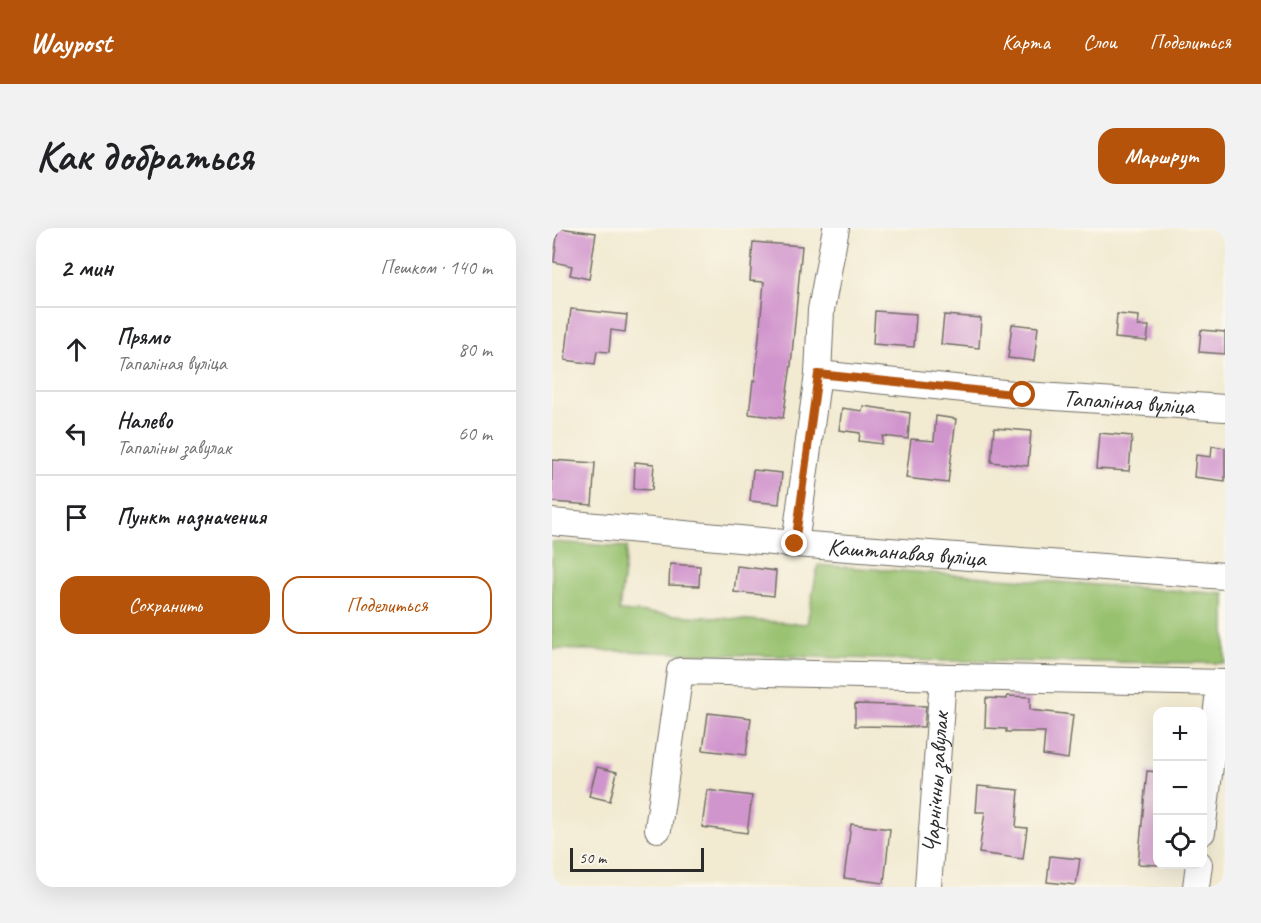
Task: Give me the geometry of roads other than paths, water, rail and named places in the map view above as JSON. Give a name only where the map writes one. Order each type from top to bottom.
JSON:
[{"type":"street","points":[[795,544],[818,374],[821,310],[836,228]]},
{"type":"street","name":"Тапаліная вуліца","points":[[818,374],[1023,395],[1225,408]]},
{"type":"street","name":"Каштанавая вуліца","points":[[552,522],[795,544],[1225,576]]},
{"type":"street","points":[[658,829],[680,671],[1222,683],[1205,815]]},
{"type":"street","name":"Чарнічны завулак","points":[[928,887],[943,677]]},
{"type":"street","points":[[1196,887],[1198,869]]}]
